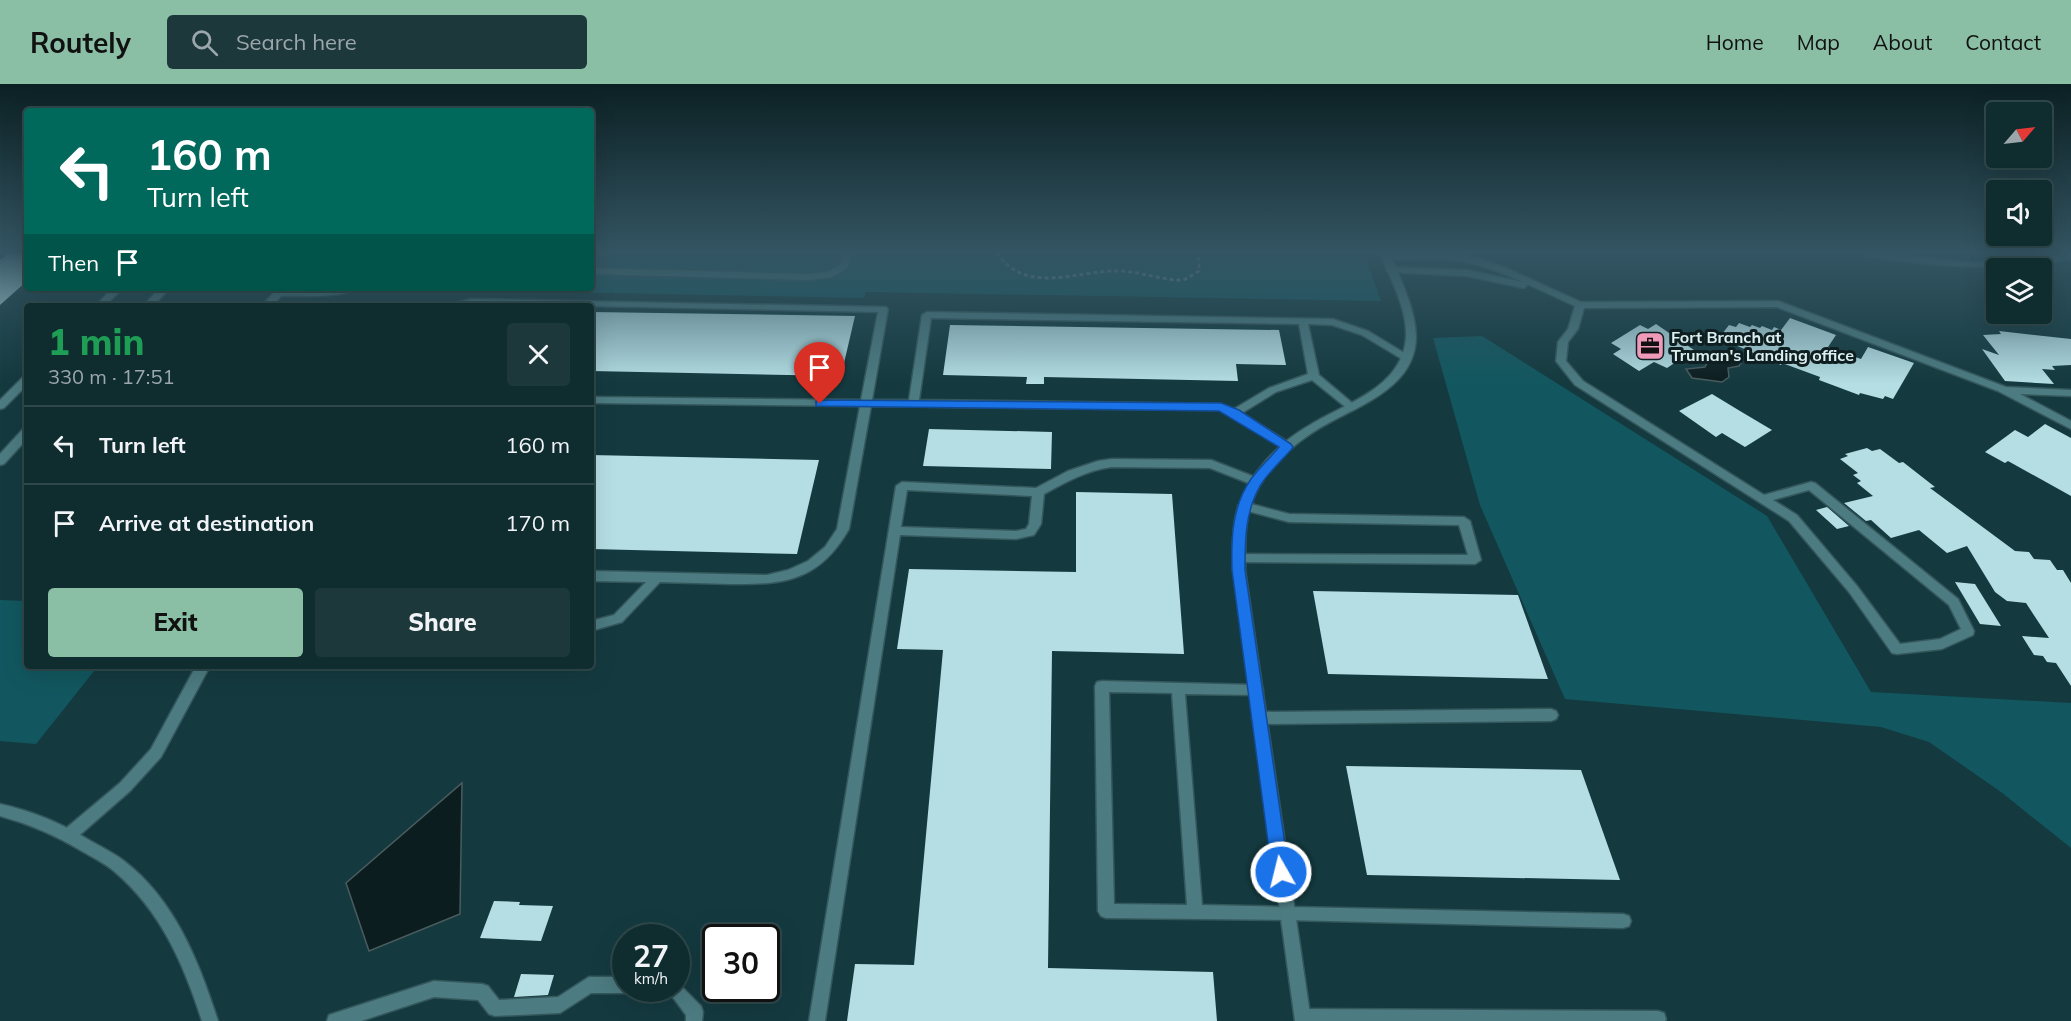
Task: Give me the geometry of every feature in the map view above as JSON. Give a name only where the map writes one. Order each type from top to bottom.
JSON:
[{"type":"street","points":[[1400,297],[1410,324],[1410,345],[1401,369],[1389,382],[1352,407],[1313,428],[1271,462],[1256,482],[1244,506],[1238,535],[1239,570],[1303,1019],[1658,1019]]},
{"type":"street","points":[[1560,297],[1581,305],[1778,304],[2002,390],[2071,425]]},
{"type":"street","points":[[467,303],[530,303]]},
{"type":"street","points":[[594,304],[883,309],[843,529],[835,545],[825,556],[787,577],[767,580],[594,576]]},
{"type":"street","points":[[1581,305],[1573,329],[1563,342],[1561,361],[1579,383],[1793,518],[1853,590],[1897,649],[1942,644],[1968,631],[1954,602],[1811,486],[1763,499]]},
{"type":"street","points":[[913,405],[927,315],[1304,322],[1345,325],[1406,357]]},
{"type":"street","points":[[1304,322],[1314,375],[1352,407]]},
{"type":"street","points":[[1235,413],[1260,396],[1314,375]]},
{"type":"street","points":[[0,406],[24,382]]},
{"type":"street","points":[[2002,390],[2071,393]]},
{"type":"street","points":[[594,400],[1221,407],[1235,413],[1287,447]]},
{"type":"street","points":[[0,461],[24,435]]},
{"type":"street","points":[[817,1021],[902,486],[1038,492],[1072,474],[1112,463],[1211,464],[1256,482]]},
{"type":"street","points":[[895,531],[1016,535],[1030,532],[1035,524],[1038,492]]},
{"type":"street","points":[[1239,558],[1475,560],[1464,521],[1289,518],[1244,506]]},
{"type":"street","points":[[594,625],[618,619],[657,578]]},
{"type":"street","points":[[69,835],[125,787],[156,753],[201,669]]},
{"type":"street","points":[[1256,690],[1102,686],[1106,911],[1623,921]]},
{"type":"street","points":[[1178,688],[1195,912]]},
{"type":"street","points":[[1259,718],[1551,715]]},
{"type":"street","points":[[0,810],[26,816],[69,835],[118,866],[153,901],[174,932],[196,975],[210,1021]]},
{"type":"street","points":[[335,1021],[434,988],[482,992],[495,1008],[560,1005],[589,985],[612,985]]},
{"type":"street","points":[[686,1002],[695,1012],[694,1021]]},
{"type":"shaded area","points":[[800,297],[864,297],[864,298]]},
{"type":"shaded area","points":[[1136,297],[1379,297],[1381,301]]},
{"type":"shaded area","points":[[1482,336],[1767,516],[1871,692],[2071,703],[2071,848],[2001,792],[1929,742],[1881,727],[1565,699],[1480,505],[1433,338]]},
{"type":"shaded area","points":[[1706,353],[1735,355],[1741,363],[1739,366],[1728,368],[1729,377],[1722,382],[1692,378],[1686,369],[1705,367]]},
{"type":"shaded area","points":[[0,600],[24,601],[24,669],[96,669],[36,744],[0,741]]},
{"type":"shaded area","points":[[462,783],[460,914],[369,951],[346,883]]},
{"type":"building","points":[[0,297],[9,297],[0,305]]},
{"type":"building","points":[[594,312],[855,316],[841,376],[594,371]]},
{"type":"building","points":[[1790,318],[1836,335],[1828,347],[1861,359],[1868,347],[1914,363],[1893,399],[1885,396],[1883,399],[1860,393],[1859,395],[1819,380],[1820,377],[1782,363],[1781,365],[1719,338],[1729,325],[1736,327],[1739,323],[1750,327],[1752,325],[1760,328],[1762,326],[1772,330],[1774,327],[1781,330]]},
{"type":"building","name":"Fort Branch at Truman's Landing office","points":[[1656,324],[1694,350],[1667,368],[1654,362],[1639,371],[1613,354],[1621,349],[1611,343],[1640,325],[1648,329]]},
{"type":"building","points":[[950,325],[1279,330],[1286,365],[1236,364],[1238,381],[1044,377],[1044,384],[1026,384],[1027,377],[943,375]]},
{"type":"building","points":[[1999,331],[2071,339],[2071,365],[2052,366],[2055,370],[2042,369],[2054,384],[2005,381],[1982,349],[1999,355],[1983,335],[2001,334]]},
{"type":"building","points":[[1712,394],[1772,430],[1745,447],[1722,433],[1716,437],[1679,411]]},
{"type":"building","points":[[2045,424],[2071,438],[2071,496],[2008,461],[2005,463],[1985,452],[2015,430],[2028,437]]},
{"type":"building","points":[[929,429],[1052,432],[1051,469],[923,466]]},
{"type":"building","points":[[1867,448],[1872,451],[1880,449],[1899,463],[1903,462],[1935,487],[1930,488],[2015,551],[2029,552],[2034,559],[2050,560],[2057,570],[2063,570],[2071,583],[2071,686],[2056,663],[2047,662],[2043,656],[2034,655],[2022,636],[2049,638],[2026,603],[2007,601],[1995,592],[1967,546],[1947,553],[1919,530],[1891,538],[1871,520],[1866,521],[1844,503],[1873,496],[1857,483],[1861,481],[1853,475],[1858,473],[1840,459],[1848,456],[1845,454]]},
{"type":"building","points":[[594,455],[819,460],[797,554],[594,549]]},
{"type":"building","points":[[1076,492],[1172,494],[1184,654],[1052,651],[1048,968],[1213,972],[1217,1021],[847,1021],[855,964],[914,965],[943,650],[897,649],[909,569],[1076,572]]},
{"type":"building","points":[[1827,507],[1849,526],[1837,529],[1816,510]]},
{"type":"building","points":[[1955,582],[1975,584],[2001,626],[1980,624]]},
{"type":"building","points":[[1313,591],[1518,595],[1548,679],[1328,674]]},
{"type":"building","points":[[1346,766],[1581,770],[1620,880],[1367,875]]},
{"type":"building","points":[[494,901],[520,902],[519,905],[553,906],[541,941],[480,938]]},
{"type":"building","points":[[521,974],[554,975],[548,995],[514,997]]},
{"type":"place","name":"Fort Branch at Truman's Landing office","points":[[1650,346]]},
{"type":"route","points":[[820,404],[1221,407],[1235,413],[1287,447],[1264,469],[1256,482],[1246,500],[1238,535],[1239,570],[1281,872]]}]
